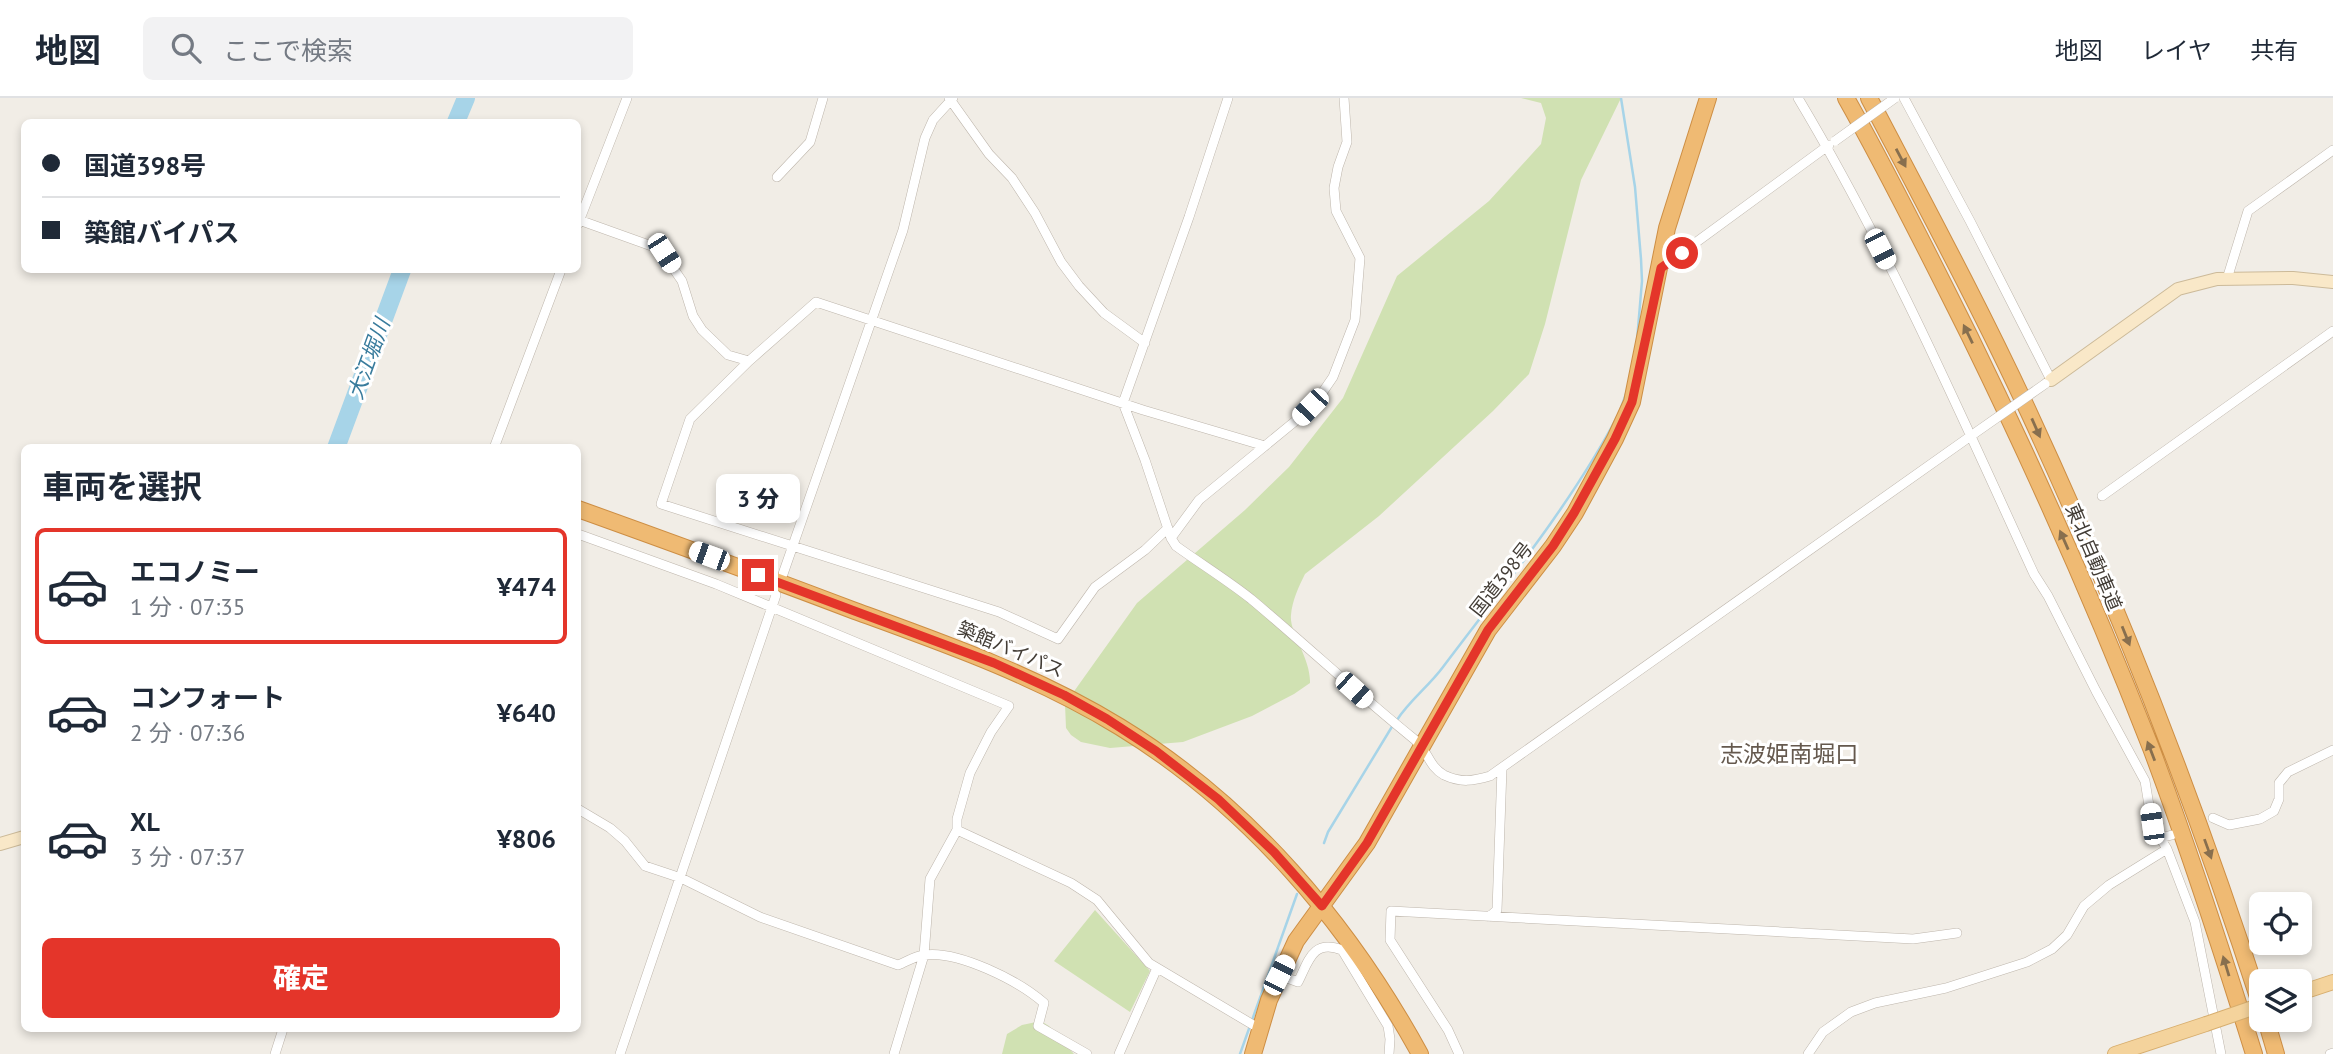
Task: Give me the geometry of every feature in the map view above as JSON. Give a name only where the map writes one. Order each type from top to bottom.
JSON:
[{"type":"highway","name":"国道398号","points":[[1253,1054],[1256,1028],[1296,941],[1367,843],[1488,630],[1553,546],[1615,439],[1632,402],[1667,228],[1708,98]]},
{"type":"highway","name":"東北自動車道","points":[[1846,98],[1924,244],[1994,387],[2082,581],[2151,748],[2209,912],[2254,1054]]},
{"type":"highway","name":"東北自動車道","points":[[1869,98],[1942,235],[2029,413],[2100,573],[2167,737],[2249,969]]},
{"type":"highway","name":"築館バイパス","points":[[581,510],[955,648],[1064,695],[1156,751],[1218,799],[1274,852],[1322,906],[1370,970],[1420,1054]]},
{"type":"highway","points":[[2270,1032],[2276,1054]]},
{"type":"main road","points":[[2312,988],[2333,982]]},
{"type":"main road","points":[[2115,1054],[2249,1010]]},
{"type":"street","points":[[581,214],[627,98]]},
{"type":"street","points":[[777,177],[810,142],[823,98]]},
{"type":"street","points":[[1228,98],[1123,403],[1176,546],[1248,597],[1422,745],[1430,764],[1441,774],[1456,780],[1471,782],[1490,776],[1502,768],[2178,289],[2217,279],[2293,278],[2333,282]]},
{"type":"street","points":[[1265,446],[1123,403],[816,302],[749,361],[690,419],[661,504],[999,612],[1058,639],[1095,587],[1169,533],[1199,500],[1265,446],[1299,418],[1320,396],[1333,377],[1355,320],[1360,258],[1336,211],[1334,188],[1338,167],[1348,142],[1344,98]]},
{"type":"street","points":[[1798,98],[1831,144],[1973,435],[2034,573],[2145,781],[2152,824],[2167,849],[2195,922],[2221,1054]]},
{"type":"street","points":[[1661,268],[1895,98]]},
{"type":"street","points":[[1903,98],[1970,221],[2048,382]]},
{"type":"street","points":[[783,574],[903,230],[925,138],[933,121],[950,99],[989,154],[1012,178],[1035,213],[1061,262],[1079,286],[1104,313],[1145,344]]},
{"type":"street","points":[[2227,279],[2248,211],[2333,150]]},
{"type":"street","points":[[581,223],[660,249],[682,281],[694,316],[702,330],[727,355],[749,361]]},
{"type":"street","points":[[496,444],[560,273]]},
{"type":"street","points":[[2102,496],[2122,485],[2333,331]]},
{"type":"street","points":[[581,535],[716,584],[1009,706],[990,732],[970,773],[957,820],[957,830],[930,879],[924,955],[894,1054]]},
{"type":"street","points":[[620,1054],[776,595]]},
{"type":"street","points":[[2213,818],[2229,825],[2260,819],[2274,811],[2279,799],[2280,783],[2288,772],[2333,751]]},
{"type":"street","points":[[1489,917],[1497,910],[1502,768]]},
{"type":"street","points":[[581,811],[610,828],[625,841],[645,866],[681,878],[760,917],[898,965],[924,955],[948,957],[990,969],[1031,992],[1044,1003],[1038,1026],[1087,1054]]},
{"type":"street","points":[[957,830],[1071,883],[1097,900],[1126,939],[1149,963],[1256,1028]]},
{"type":"street","points":[[2160,838],[2172,835]]},
{"type":"street","points":[[0,845],[21,838]]},
{"type":"street","points":[[1808,1054],[1823,1032],[1851,1012],[1875,1003],[1946,988],[2027,962],[2052,949],[2067,935],[2084,906],[2167,849]]},
{"type":"street","points":[[1459,1054],[1448,1030],[1390,940],[1391,911],[1913,939],[1957,933]]},
{"type":"street","points":[[1279,975],[1298,982],[1317,949],[1330,945],[1342,950],[1388,1026],[1391,1039],[1389,1054]]},
{"type":"street","points":[[1119,1054],[1157,968]]},
{"type":"street","points":[[277,1053],[282,1032]]},
{"type":"green space","points":[[1521,98],[1621,98],[1581,180],[1545,324],[1529,374],[1493,411],[1379,516],[1305,574],[1294,599],[1291,622],[1307,664],[1310,683],[1252,716],[1183,742],[1110,748],[1081,742],[1066,728],[1065,704],[1137,603],[1245,510],[1289,467],[1343,398],[1397,276],[1489,201],[1541,144],[1546,118],[1541,103]]},
{"type":"green space","points":[[1095,910],[1150,971],[1130,1012],[1054,961]]},
{"type":"green space","points":[[1041,1021],[1049,1026],[1074,1054],[1002,1054],[1007,1034],[1022,1025]]},
{"type":"waterway","name":"大江堀川","points":[[457,119],[466,98]]},
{"type":"waterway","points":[[1621,98],[1635,187],[1641,259],[1637,340]]},
{"type":"waterway","name":"大江堀川","points":[[337,444],[401,273]]},
{"type":"waterway","points":[[1621,408],[1627,391]]},
{"type":"waterway","points":[[1397,720],[1432,681],[1535,545],[1579,482],[1617,417]]},
{"type":"waterway","points":[[1324,843],[1393,725]]},
{"type":"waterway","points":[[1240,1054],[1297,894]]},
{"type":"district","name":"志波姫南堀口","points":[[1789,754]]},
{"type":"route","points":[[758,575],[994,663],[1064,695],[1107,719],[1156,751],[1218,799],[1274,852],[1322,906],[1367,843],[1488,630],[1553,546],[1615,439],[1632,402],[1661,268],[1682,253]]}]
